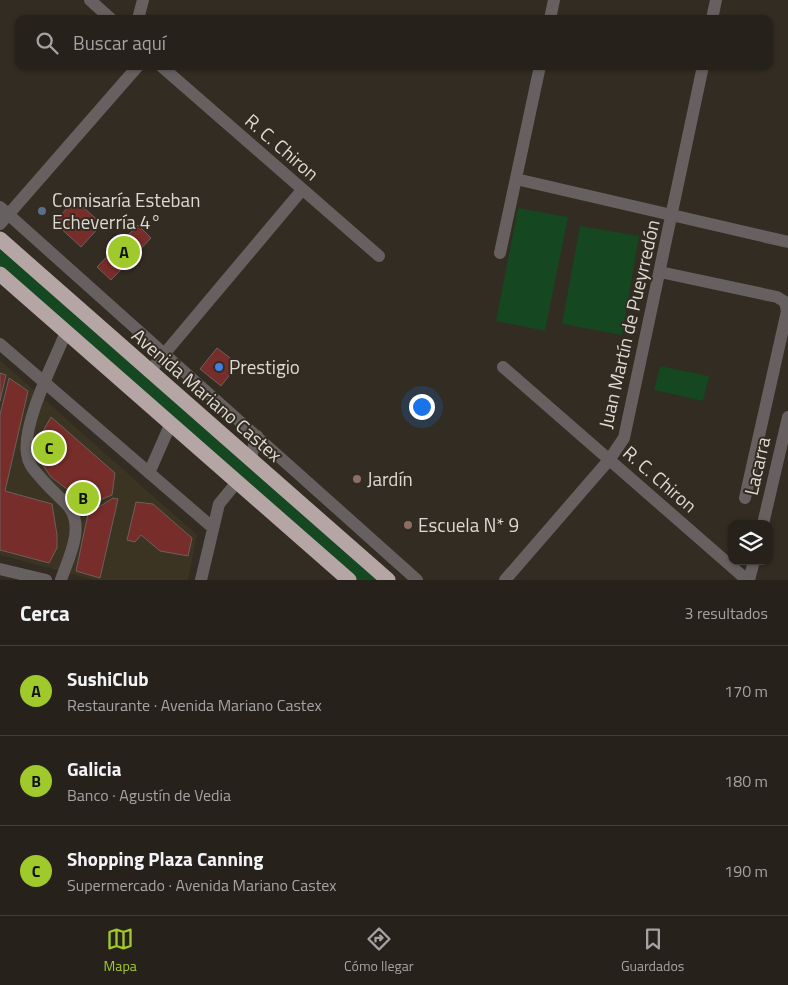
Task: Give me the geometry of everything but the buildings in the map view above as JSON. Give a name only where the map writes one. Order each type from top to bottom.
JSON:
[{"type":"highway","name":"Avenida Mariano Castex","points":[[0,239],[148,372],[388,580]]},
{"type":"highway","points":[[0,274],[349,580]]},
{"type":"street","points":[[90,0],[107,15]]},
{"type":"street","points":[[139,15],[143,0]]},
{"type":"street","points":[[551,15],[554,0]]},
{"type":"street","points":[[713,15],[716,0]]},
{"type":"street","points":[[134,70],[3,215],[164,353],[417,580]]},
{"type":"street","name":"R. C. Chiron","points":[[166,70],[379,256]]},
{"type":"street","points":[[500,253],[539,70]]},
{"type":"street","name":"Juan Martín de Pueyrredón","points":[[505,580],[609,460],[624,438],[673,215],[701,70]]},
{"type":"street","points":[[516,179],[788,242]]},
{"type":"street","points":[[148,372],[302,190]]},
{"type":"street","points":[[660,272],[777,297],[785,302],[787,311],[745,498]]},
{"type":"street","points":[[61,580],[74,545],[74,518],[70,508],[31,466],[27,456],[26,444],[31,420],[66,332]]},
{"type":"street","points":[[0,344],[212,527]]},
{"type":"street","name":"R. C. Chiron","points":[[503,367],[748,580]]},
{"type":"street","name":"Lacarra","points":[[764,520],[788,417]]},
{"type":"street","points":[[150,473],[171,424]]},
{"type":"street","points":[[250,460],[257,436]]},
{"type":"street","points":[[278,484],[292,468]]},
{"type":"street","points":[[201,580],[212,527],[219,504],[237,482]]},
{"type":"street","points":[[296,500],[322,495]]},
{"type":"street","points":[[748,580],[753,565]]},
{"type":"street","points":[[0,569],[46,580]]},
{"type":"shaded area","points":[[0,360],[197,535],[188,580],[94,580],[0,555]]},
{"type":"green space","points":[[518,208],[568,217],[545,331],[496,321]]},
{"type":"green space","points":[[580,226],[639,236],[622,335],[562,324]]},
{"type":"green space","points":[[0,246],[379,580],[357,580],[0,267]]},
{"type":"green space","points":[[660,366],[709,376],[703,401],[654,390]]},
{"type":"place","name":"Comisaría Esteban Echeverría 4°","points":[[42,211]]},
{"type":"place","name":"SushiClub","points":[[124,252]]},
{"type":"place","name":"Prestigio","points":[[219,367]]},
{"type":"place","name":"Shopping Plaza Canning","points":[[49,448]]},
{"type":"place","name":"Jardín","points":[[357,479]]},
{"type":"place","name":"Galicia","points":[[83,498]]},
{"type":"place","name":"Escuela N* 9","points":[[408,525]]}]
